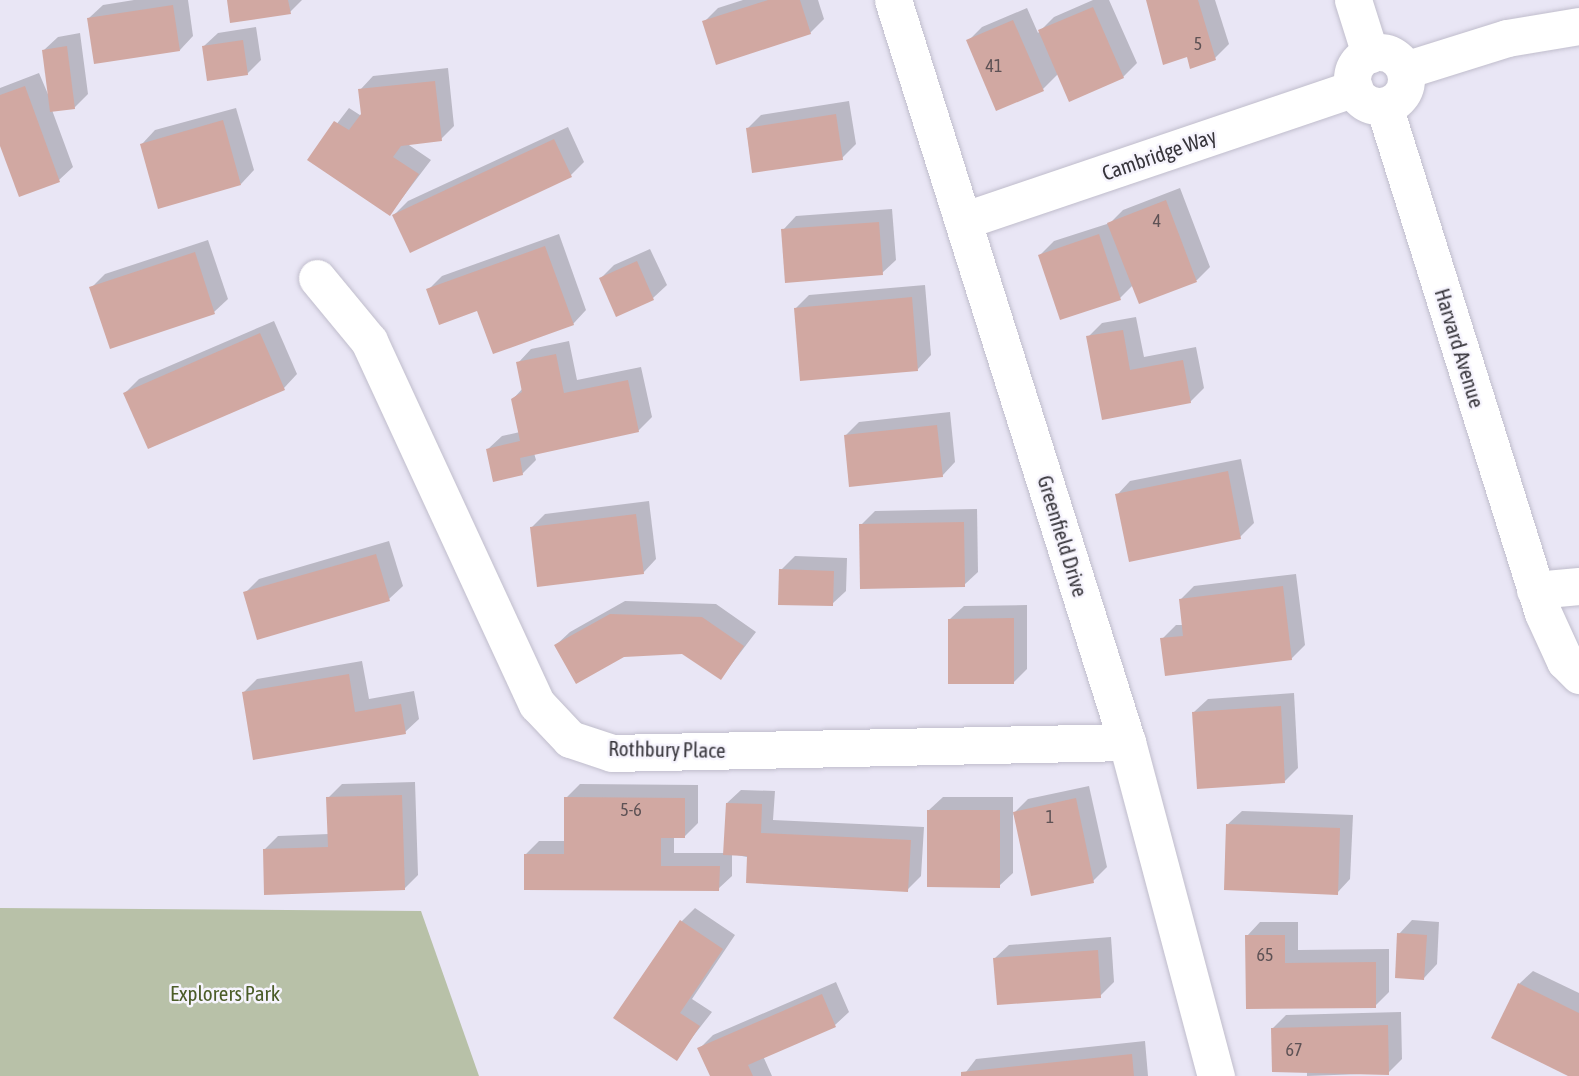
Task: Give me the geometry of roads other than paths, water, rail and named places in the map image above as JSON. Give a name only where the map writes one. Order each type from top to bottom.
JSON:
[{"type":"street","name":"Greenfield Drive","points":[[893,0],[965,220],[1127,742],[1216,1076]]},
{"type":"street","points":[[1353,0],[1370,54]]},
{"type":"street","points":[[1405,70],[1545,29],[1579,26]]},
{"type":"street","points":[[1370,54],[1394,57],[1405,70]]},
{"type":"street","points":[[1370,54],[1353,72],[1369,97],[1400,97],[1405,70]]},
{"type":"street","name":"Cambridge Way","points":[[965,220],[1369,97]]},
{"type":"street","name":"Harvard Avenue","points":[[1369,97],[1535,590],[1554,642],[1579,675]]},
{"type":"street","name":"Rothbury Place","points":[[317,278],[369,341],[537,704],[570,739],[612,753],[1127,742]]},
{"type":"street","points":[[1535,590],[1579,586]]},
{"type":"park label","name":"Explorers Park","points":[[225,993]]}]
